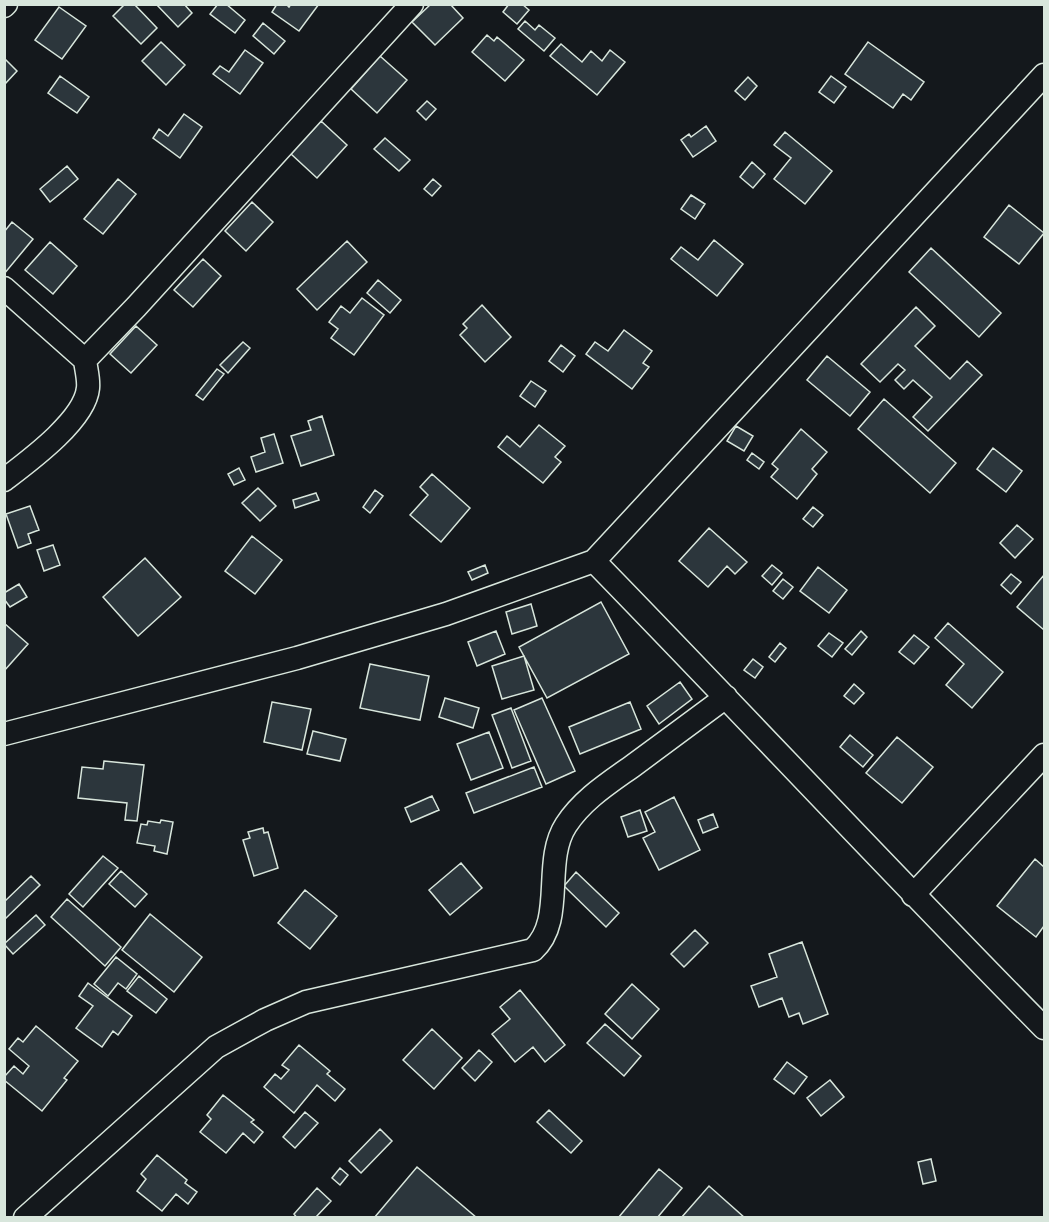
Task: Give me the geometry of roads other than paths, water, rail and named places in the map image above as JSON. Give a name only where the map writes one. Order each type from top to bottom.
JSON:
[{"type":"street","points":[[85,360],[412,4]]},
{"type":"street","points":[[4,734],[297,658],[446,614],[594,561],[1044,75]]},
{"type":"street","points":[[4,288],[85,360],[88,389],[81,411],[40,453],[4,480]]},
{"type":"street","points":[[594,561],[913,895],[1044,1028]]},
{"type":"street","points":[[25,1218],[216,1047],[265,1020],[306,1002],[533,950],[542,942],[549,929],[555,854],[565,826],[587,800],[726,697]]},
{"type":"street","points":[[913,895],[1044,755]]}]
